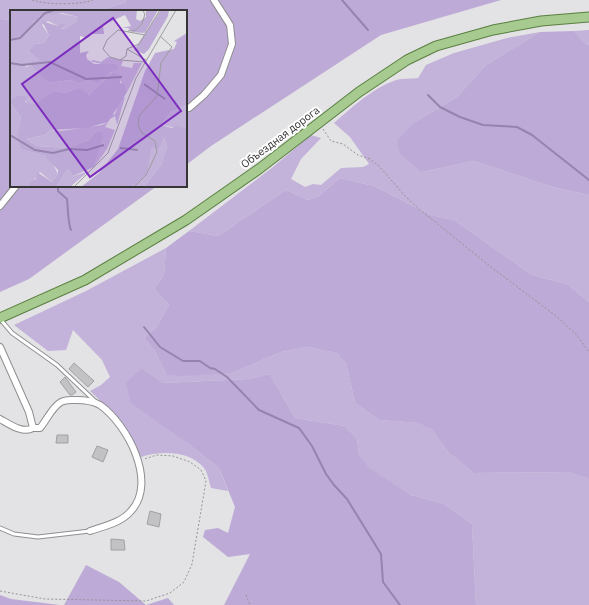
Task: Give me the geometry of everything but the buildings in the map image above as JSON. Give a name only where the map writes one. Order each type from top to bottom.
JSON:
[{"type":"main road","name":"Объездная дорога","points":[[0,318],[85,280],[186,220],[259,169],[359,92],[407,60],[436,46],[493,30],[541,21],[589,17]]},
{"type":"street","points":[[187,109],[190,108],[204,95],[221,75],[232,44],[230,25],[214,0]]},
{"type":"street","points":[[0,206],[15,187]]},
{"type":"street","points":[[0,347],[29,412],[33,428]]},
{"type":"street","points":[[0,419],[20,429],[29,430],[33,428],[40,428],[60,402],[69,400],[85,400],[99,405],[119,422],[132,446],[141,470],[142,485],[137,504],[119,521],[90,531]]},
{"type":"lane","points":[[0,318],[12,333],[58,365],[99,405]]},
{"type":"lane","points":[[0,528],[14,534],[38,537],[90,531]]},
{"type":"path","points":[[32,0],[37,2],[76,3],[93,0]]},
{"type":"path","points":[[320,122],[331,141],[343,144],[358,155],[370,159],[379,166],[405,196],[419,209],[491,267],[556,316],[576,334],[589,352]]},
{"type":"path","points":[[0,590],[45,599],[146,602],[170,593],[184,582],[192,564],[206,481],[201,470],[190,462],[173,456],[157,455],[137,461]]},
{"type":"path","points":[[246,595],[250,605]]},
{"type":"shaded area","points":[[0,0],[125,0],[126,2],[101,10],[10,10],[10,20],[0,19]]},
{"type":"shaded area","points":[[125,0],[501,0],[381,35],[211,146],[187,164],[187,10],[101,10],[126,2]]},
{"type":"shaded area","points":[[0,19],[10,20],[10,187],[156,187],[29,279],[0,292]]},
{"type":"shaded area","points":[[589,30],[589,45],[586,44],[574,31]]},
{"type":"shaded area","points":[[574,31],[586,44],[589,45],[589,195],[552,187],[474,161],[422,172],[400,154],[397,141],[415,122],[457,97],[486,65],[540,32]]},
{"type":"shaded area","points":[[540,32],[486,65],[457,97],[415,122],[422,172],[474,161],[552,187],[589,195],[589,302],[567,284],[532,275],[454,220],[431,215],[374,186],[340,178],[319,196],[308,200],[286,190],[218,236],[189,231],[273,167],[311,135],[321,138],[301,159],[291,179],[305,187],[313,184],[321,185],[341,168],[363,167],[369,164],[350,137],[334,123],[363,98],[387,83],[401,79],[418,78],[426,65],[454,53],[507,38]]},
{"type":"shaded area","points":[[340,178],[374,186],[431,215],[454,220],[532,275],[567,284],[589,302],[589,479],[568,472],[474,473],[449,453],[432,430],[419,423],[379,420],[355,403],[346,363],[337,353],[307,347],[281,352],[232,373],[180,376],[166,374],[155,351],[144,338],[156,328],[169,305],[154,289],[164,275],[166,248],[189,231],[218,236],[286,190],[308,200],[319,196]]},
{"type":"shaded area","points":[[166,248],[164,275],[154,289],[169,305],[156,328],[144,338],[155,351],[166,374],[232,373],[281,352],[307,347],[337,353],[346,363],[355,403],[379,420],[420,423],[432,430],[449,453],[474,473],[568,472],[589,479],[589,605],[476,605],[472,524],[444,504],[411,495],[368,468],[359,455],[357,439],[345,426],[295,418],[270,374],[248,379],[163,383],[142,368],[186,442],[219,468],[228,491],[211,488],[204,468],[198,462],[190,458],[182,455],[165,453],[141,457],[109,409],[90,391],[101,385],[110,377],[102,360],[73,330],[66,350],[48,351],[14,325],[86,291]]},
{"type":"shaded area","points":[[142,368],[163,383],[248,379],[270,374],[295,418],[345,426],[357,439],[359,455],[369,468],[411,495],[444,504],[472,524],[476,605],[224,605],[250,554],[228,557],[203,537],[205,530],[218,528],[228,533],[235,507],[219,468],[186,442],[131,403],[126,383]]},
{"type":"shaded area","points":[[86,565],[119,582],[146,605],[64,605]]},
{"type":"shaded area","points":[[0,595],[11,599],[60,605],[0,605]]},
{"type":"shaded area","points":[[168,598],[174,605],[146,605]]},
{"type":"waterway","points":[[342,0],[368,30]]},
{"type":"waterway","points":[[428,95],[440,107],[460,117],[483,125],[517,127],[532,135],[589,180]]},
{"type":"waterway","points":[[58,187],[58,191],[67,199],[71,230]]},
{"type":"waterway","points":[[144,327],[160,347],[183,361],[200,361],[210,368],[215,369],[227,377],[259,410],[299,428],[312,446],[326,474],[347,499],[381,554],[383,582],[400,605]]}]
